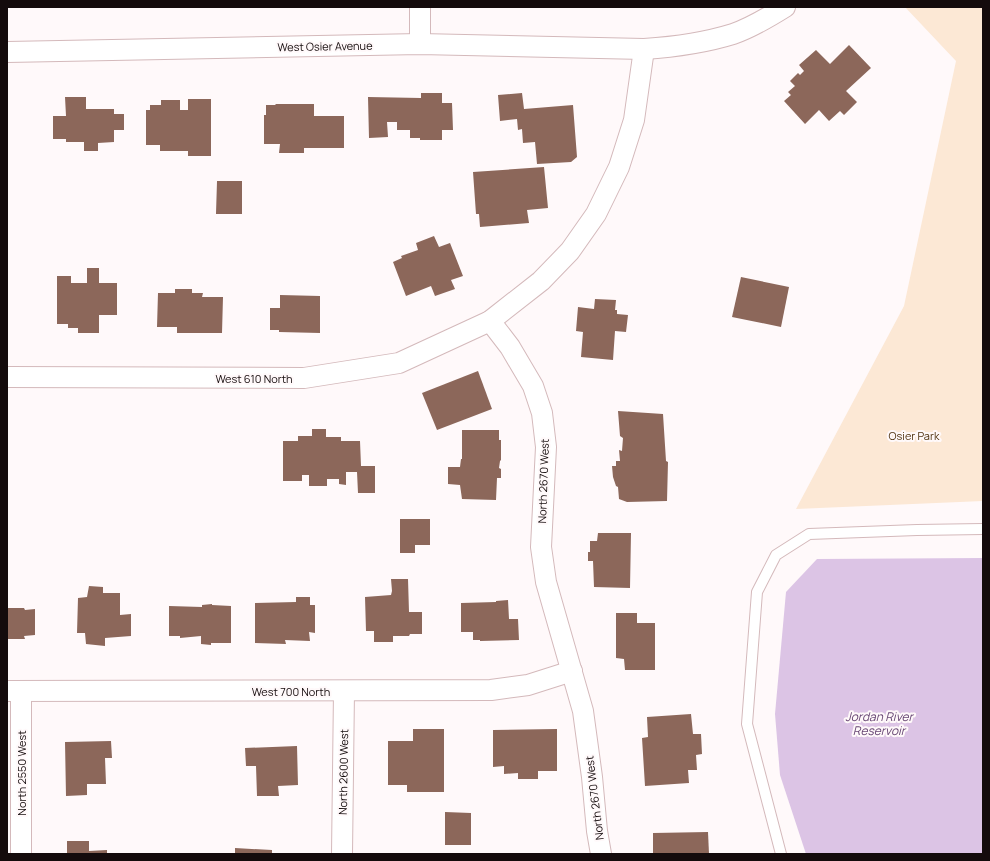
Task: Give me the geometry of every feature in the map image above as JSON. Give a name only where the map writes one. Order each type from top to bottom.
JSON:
[{"type":"street","points":[[420,7],[420,44]]},
{"type":"street","name":"West Osier Avenue","points":[[7,52],[420,44],[644,49],[673,47],[734,34],[765,19],[785,7]]},
{"type":"street","points":[[490,321],[540,281],[570,251],[596,214],[619,167],[634,120],[644,49]]},
{"type":"street","name":"West 610 North","points":[[7,377],[304,378],[399,363],[490,321]]},
{"type":"street","name":"North 2670 West","points":[[490,321],[510,347],[533,386],[542,413],[546,447],[541,518],[541,547],[546,582],[583,711],[601,854]]},
{"type":"street","name":"West 700 North","points":[[14,691],[491,690],[528,685],[572,670]]},
{"type":"street","name":"North 2550 West","points":[[14,691],[22,854]]},
{"type":"street","name":"North 2600 West","points":[[342,854],[344,691]]},
{"type":"lane","points":[[781,854],[747,724],[757,592],[776,555],[809,534],[983,529]]},
{"type":"green space","name":"Osier Park","points":[[905,7],[983,7],[983,501],[796,509],[904,306],[956,61]]},
{"type":"water","name":"Jordan River Reservoir","points":[[983,558],[983,854],[806,854],[780,775],[775,714],[786,592],[817,559]]},
{"type":"building","points":[[849,45],[871,68],[846,91],[857,102],[844,115],[840,111],[829,121],[819,110],[805,124],[784,101],[791,95],[788,92],[795,86],[790,81],[798,73],[800,75],[804,71],[799,65],[816,50],[830,64]]},
{"type":"building","points":[[421,93],[442,93],[442,103],[452,103],[453,130],[442,130],[442,140],[420,140],[420,138],[410,138],[410,130],[397,130],[397,122],[387,122],[388,137],[369,138],[368,97],[421,98]]},
{"type":"building","points":[[522,93],[524,109],[573,105],[577,157],[571,162],[537,164],[535,142],[523,143],[522,129],[518,130],[517,119],[500,121],[498,95]]},
{"type":"building","points":[[65,97],[86,97],[86,109],[114,109],[114,114],[124,114],[124,130],[114,130],[114,142],[98,143],[98,151],[84,151],[84,142],[66,142],[66,139],[53,139],[53,116],[66,116]]},
{"type":"building","points":[[188,99],[211,99],[211,156],[188,156],[188,151],[160,151],[160,145],[146,145],[146,110],[150,110],[150,105],[161,105],[161,100],[180,100],[180,110],[188,110]]},
{"type":"building","points":[[314,104],[314,116],[344,116],[344,148],[304,148],[304,153],[279,153],[280,144],[264,144],[264,115],[266,115],[266,105]]},
{"type":"building","points":[[544,167],[548,208],[527,210],[529,223],[480,227],[479,214],[476,214],[473,172]]},
{"type":"building","points":[[217,181],[242,181],[242,214],[216,214]]},
{"type":"building","points":[[434,236],[439,247],[450,243],[463,276],[451,280],[455,289],[435,296],[431,286],[406,296],[393,262],[402,258],[401,256],[418,250],[416,243]]},
{"type":"building","points":[[87,268],[99,268],[99,283],[117,283],[117,315],[99,315],[99,333],[78,333],[78,328],[68,328],[68,324],[57,324],[57,276],[71,276],[71,283],[87,283]]},
{"type":"building","points":[[741,277],[789,287],[781,327],[732,317]]},
{"type":"building","points":[[175,289],[192,289],[192,293],[203,293],[202,297],[223,297],[222,333],[177,333],[177,327],[157,327],[158,293],[175,293]]},
{"type":"building","points":[[280,295],[320,296],[320,333],[279,332],[279,330],[270,330],[270,308],[280,308]]},
{"type":"building","points":[[595,299],[616,300],[615,310],[617,310],[617,314],[628,315],[626,332],[615,331],[613,360],[581,357],[583,332],[576,331],[578,307],[594,309]]},
{"type":"building","points":[[478,371],[492,409],[437,430],[422,393]]},
{"type":"building","points":[[618,411],[663,414],[666,461],[668,462],[667,501],[627,502],[619,499],[618,487],[616,486],[613,477],[612,466],[616,466],[616,461],[620,461],[619,450],[622,451],[623,438],[620,436]]},
{"type":"building","points":[[312,429],[326,429],[326,437],[341,437],[341,441],[360,441],[361,466],[375,466],[375,493],[358,493],[357,472],[346,472],[346,485],[339,484],[339,479],[327,479],[327,486],[309,486],[309,475],[302,475],[302,481],[283,481],[283,441],[298,441],[298,436],[312,436]]},
{"type":"building","points":[[462,430],[499,430],[499,440],[501,440],[501,460],[499,468],[501,469],[501,478],[497,478],[496,500],[462,499],[460,485],[448,484],[448,467],[460,467],[462,459]]},
{"type":"building","points":[[400,519],[430,519],[430,545],[415,545],[415,553],[400,553]]},
{"type":"building","points":[[598,533],[631,533],[630,588],[594,587],[593,561],[588,561],[588,552],[590,552],[590,541],[597,541]]},
{"type":"building","points":[[391,579],[408,579],[409,612],[422,612],[422,634],[393,636],[393,642],[374,642],[374,631],[366,631],[365,597],[391,595]]},
{"type":"building","points":[[89,586],[103,587],[103,593],[120,593],[120,615],[131,614],[131,636],[105,638],[105,646],[86,644],[85,633],[77,633],[78,598],[87,597]]},
{"type":"building","points":[[296,597],[310,597],[310,605],[315,605],[315,633],[309,632],[310,641],[285,640],[286,644],[255,643],[255,603],[296,602]]},
{"type":"building","points":[[508,600],[509,619],[518,619],[519,640],[480,641],[473,640],[473,632],[461,632],[461,603],[496,602]]},
{"type":"building","points":[[212,604],[231,606],[231,643],[211,643],[211,645],[201,644],[201,636],[180,638],[180,636],[169,636],[169,606],[202,607],[202,605]]},
{"type":"building","points":[[7,608],[24,608],[25,610],[35,609],[35,635],[24,636],[25,639],[8,639]]},
{"type":"building","points":[[616,613],[637,613],[637,623],[655,623],[655,670],[625,670],[624,659],[616,658]]},
{"type":"building","points":[[691,714],[693,734],[701,734],[702,754],[696,755],[697,770],[688,770],[689,783],[645,786],[642,738],[648,737],[647,717]]},
{"type":"building","points":[[413,729],[444,729],[444,792],[407,792],[407,785],[388,785],[388,741],[413,741]]},
{"type":"building","points":[[557,729],[557,771],[538,771],[538,779],[518,779],[518,773],[504,774],[504,766],[493,767],[493,730]]},
{"type":"building","points":[[111,741],[112,758],[105,758],[106,784],[87,784],[87,795],[66,796],[65,742]]},
{"type":"building","points":[[297,746],[298,785],[278,786],[279,796],[257,796],[256,766],[246,766],[245,748]]},
{"type":"building","points":[[445,812],[471,813],[471,845],[445,845]]},
{"type":"building","points":[[708,832],[709,854],[653,854],[653,833]]},
{"type":"building","points":[[67,841],[89,841],[89,851],[107,850],[107,854],[67,854]]},
{"type":"building","points":[[235,848],[272,850],[272,854],[235,854]]}]
